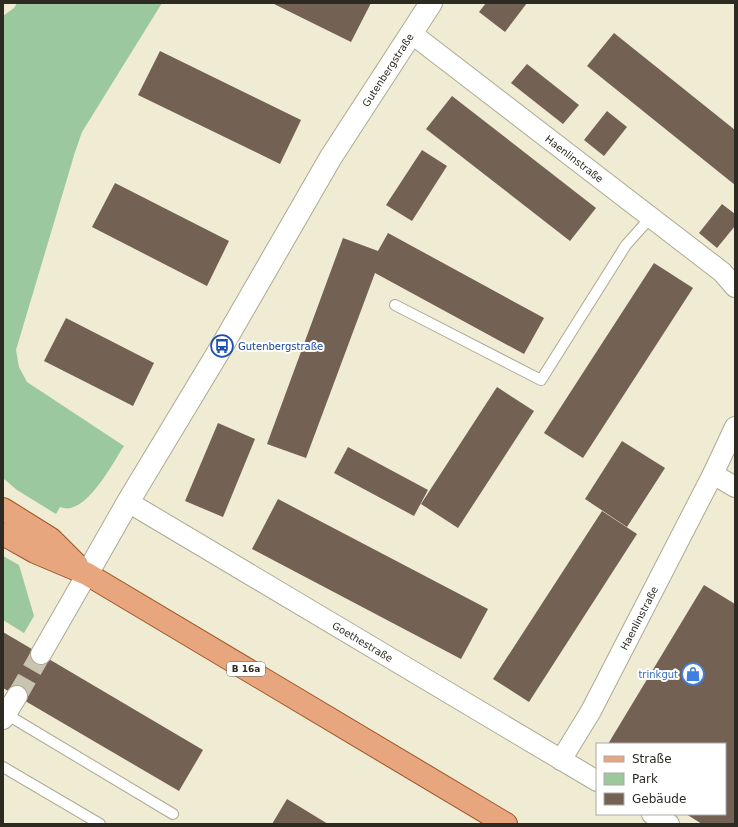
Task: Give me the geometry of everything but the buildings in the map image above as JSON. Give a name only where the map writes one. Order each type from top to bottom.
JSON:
[{"type":"main road","name":"B 16a","points":[[3,509],[51,539],[87,574]]},
{"type":"main road","name":"B 16a","points":[[3,534],[35,552],[87,574],[506,824]]},
{"type":"street","name":"Gutenbergstraße","points":[[41,654],[128,502],[222,346],[331,156],[431,3]]},
{"type":"street","name":"Haenlinstraße","points":[[411,32],[722,272],[735,287]]},
{"type":"street","name":"Haenlinstraße","points":[[561,760],[591,711],[713,474],[735,428]]},
{"type":"street","points":[[713,474],[734,489]]},
{"type":"street","name":"Goethestraße","points":[[128,502],[596,780]]},
{"type":"street","points":[[5,717],[17,696]]},
{"type":"street","points":[[654,815],[669,824]]},
{"type":"lane","points":[[395,305],[541,380],[626,246],[651,217]]},
{"type":"lane","points":[[5,717],[173,814]]},
{"type":"lane","points":[[3,767],[100,824]]},
{"type":"green space","points":[[17,3],[162,3],[82,132],[16,350],[19,367],[27,382],[124,446],[106,475],[88,497],[79,504],[69,508],[60,507],[56,514],[17,490],[3,478],[3,16],[14,8]]},
{"type":"green space","points":[[3,556],[19,565],[34,616],[24,633],[3,620]]},
{"type":"tunnel","points":[[17,696],[41,654]]},
{"type":"place","name":"Gutenbergstraße","points":[[222,346]]},
{"type":"place","name":"trinkgut","points":[[693,674]]}]
